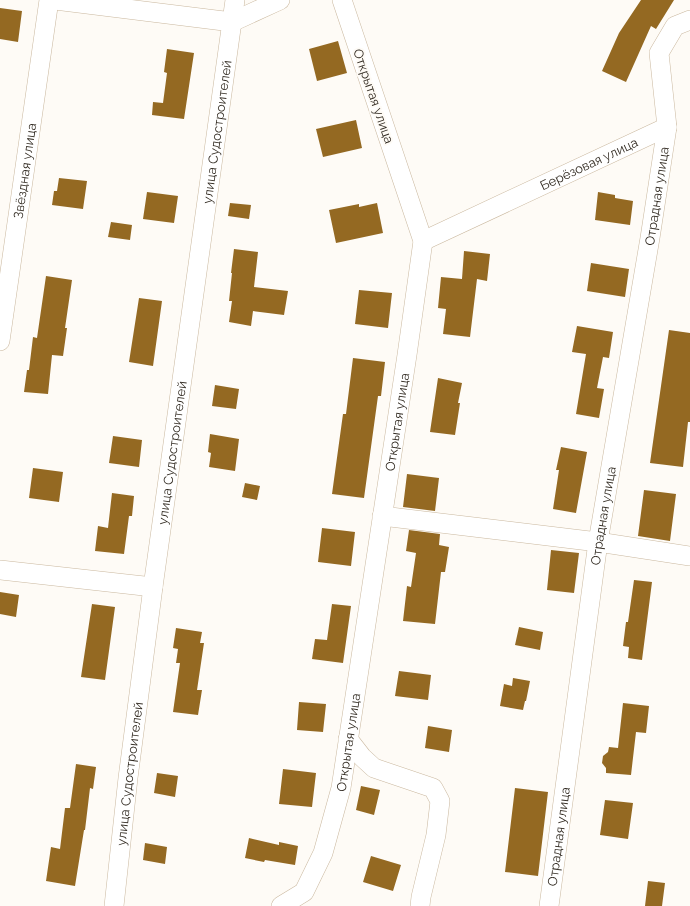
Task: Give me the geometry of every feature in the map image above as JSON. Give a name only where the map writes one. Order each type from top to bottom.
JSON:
[{"type":"street","name":"Звёздная улица","points":[[0,341],[49,0]]},
{"type":"street","points":[[55,0],[232,22],[280,0]]},
{"type":"street","name":"улица Судостроителей","points":[[114,906],[152,586],[235,0]]},
{"type":"street","name":"Открытая улица","points":[[281,906],[304,892],[323,853],[340,788],[423,241],[342,0]]},
{"type":"street","points":[[667,127],[659,53],[675,26],[690,20]]},
{"type":"street","name":"Берёзовая улица","points":[[423,241],[667,127]]},
{"type":"street","name":"Отрадная улица","points":[[549,906],[598,542],[650,238],[667,127]]},
{"type":"street","points":[[382,516],[598,542],[690,556]]},
{"type":"street","points":[[0,570],[152,586]]},
{"type":"street","points":[[348,739],[374,768],[434,788],[440,801],[436,834],[420,906]]},
{"type":"building","points":[[641,0],[674,0],[656,29],[651,26],[626,82],[602,71],[619,33]]},
{"type":"building","points":[[0,8],[22,11],[18,42],[0,39]]},
{"type":"building","points":[[338,41],[347,73],[317,81],[309,49]]},
{"type":"building","points":[[167,49],[194,53],[184,119],[152,115],[153,102],[163,103],[167,73],[164,72]]},
{"type":"building","points":[[356,120],[362,148],[323,157],[316,129]]},
{"type":"building","points":[[59,178],[87,181],[83,209],[52,205],[54,191],[57,191]]},
{"type":"building","points":[[147,192],[178,196],[174,223],[143,219]]},
{"type":"building","points":[[598,192],[615,195],[615,198],[633,201],[630,225],[595,220]]},
{"type":"building","points":[[230,203],[251,205],[249,219],[228,216]]},
{"type":"building","points":[[377,203],[383,233],[336,243],[329,210],[359,204],[359,207]]},
{"type":"building","points":[[111,222],[132,225],[130,240],[108,237]]},
{"type":"building","points":[[234,249],[258,252],[254,287],[288,291],[284,315],[253,311],[251,326],[229,322],[232,301],[229,301]]},
{"type":"building","points":[[464,251],[490,254],[487,281],[477,279],[470,337],[443,334],[446,309],[438,308],[441,277],[462,279]]},
{"type":"building","points":[[591,263],[629,269],[625,297],[587,291]]},
{"type":"building","points":[[46,276],[72,280],[65,328],[67,328],[63,356],[52,355],[48,394],[24,392],[27,370],[29,370],[33,337],[37,338]]},
{"type":"building","points":[[359,290],[392,293],[388,328],[355,324]]},
{"type":"building","points":[[139,298],[162,301],[153,366],[129,362]]},
{"type":"building","points":[[577,326],[613,332],[609,358],[603,357],[597,388],[604,389],[599,418],[576,414],[586,354],[572,352]]},
{"type":"building","points":[[669,330],[690,333],[690,422],[688,422],[683,467],[650,463]]},
{"type":"building","points":[[353,358],[385,362],[381,396],[378,396],[364,498],[332,494],[343,414],[346,414]]},
{"type":"building","points":[[438,378],[462,383],[458,403],[460,403],[455,435],[430,432]]},
{"type":"building","points":[[215,385],[239,389],[236,409],[212,406]]},
{"type":"building","points":[[210,434],[239,439],[235,471],[209,467],[211,453],[208,452]]},
{"type":"building","points":[[113,436],[142,440],[139,467],[109,463]]},
{"type":"building","points":[[561,447],[587,452],[576,513],[553,509],[559,470],[556,470]]},
{"type":"building","points":[[33,468],[63,472],[59,502],[29,498]]},
{"type":"building","points":[[407,474],[439,478],[435,511],[403,507]]},
{"type":"building","points":[[245,483],[260,486],[257,500],[242,497]]},
{"type":"building","points":[[644,490],[676,494],[670,541],[638,536]]},
{"type":"building","points":[[112,493],[134,496],[132,516],[129,516],[124,554],[95,551],[98,526],[108,528]]},
{"type":"building","points":[[322,528],[355,532],[351,566],[318,562]]},
{"type":"building","points":[[409,530],[440,534],[439,545],[449,547],[445,572],[441,572],[435,624],[403,621],[407,586],[411,587],[416,553],[406,551]]},
{"type":"building","points":[[551,550],[579,553],[574,593],[547,590]]},
{"type":"building","points":[[634,580],[652,582],[642,660],[628,658],[629,647],[623,646]]},
{"type":"building","points":[[0,592],[19,595],[16,617],[0,614]]},
{"type":"building","points":[[92,604],[115,607],[105,680],[81,677]]},
{"type":"building","points":[[332,604],[351,606],[343,663],[312,659],[315,639],[327,640]]},
{"type":"building","points":[[519,627],[543,632],[540,650],[515,645]]},
{"type":"building","points":[[176,628],[202,632],[200,643],[204,643],[197,690],[202,690],[198,715],[173,712],[180,663],[176,663],[178,649],[173,648]]},
{"type":"building","points":[[399,671],[431,675],[428,700],[395,696]]},
{"type":"building","points":[[513,678],[530,681],[523,710],[500,706],[504,684],[512,686]]},
{"type":"building","points":[[299,702],[326,704],[323,732],[297,730]]},
{"type":"building","points":[[623,703],[649,706],[646,733],[636,732],[631,775],[606,773],[606,768],[602,763],[603,756],[608,752],[609,747],[618,748]]},
{"type":"building","points":[[428,726],[452,730],[449,752],[425,748]]},
{"type":"building","points":[[76,764],[96,767],[93,789],[90,788],[85,830],[75,886],[46,881],[51,847],[60,849],[65,808],[70,808]]},
{"type":"building","points":[[283,769],[316,773],[312,807],[279,804]]},
{"type":"building","points":[[157,773],[178,776],[175,797],[154,793]]},
{"type":"building","points":[[361,786],[380,790],[374,815],[356,810]]},
{"type":"building","points":[[515,788],[548,792],[538,876],[505,872]]},
{"type":"building","points":[[605,800],[633,803],[628,839],[600,835]]},
{"type":"building","points":[[249,838],[279,845],[279,842],[298,846],[295,865],[265,860],[264,862],[245,858]]},
{"type":"building","points":[[145,843],[167,847],[165,864],[143,860]]},
{"type":"building","points":[[371,856],[401,865],[393,891],[363,882]]},
{"type":"building","points":[[648,881],[665,883],[662,906],[645,906]]}]
